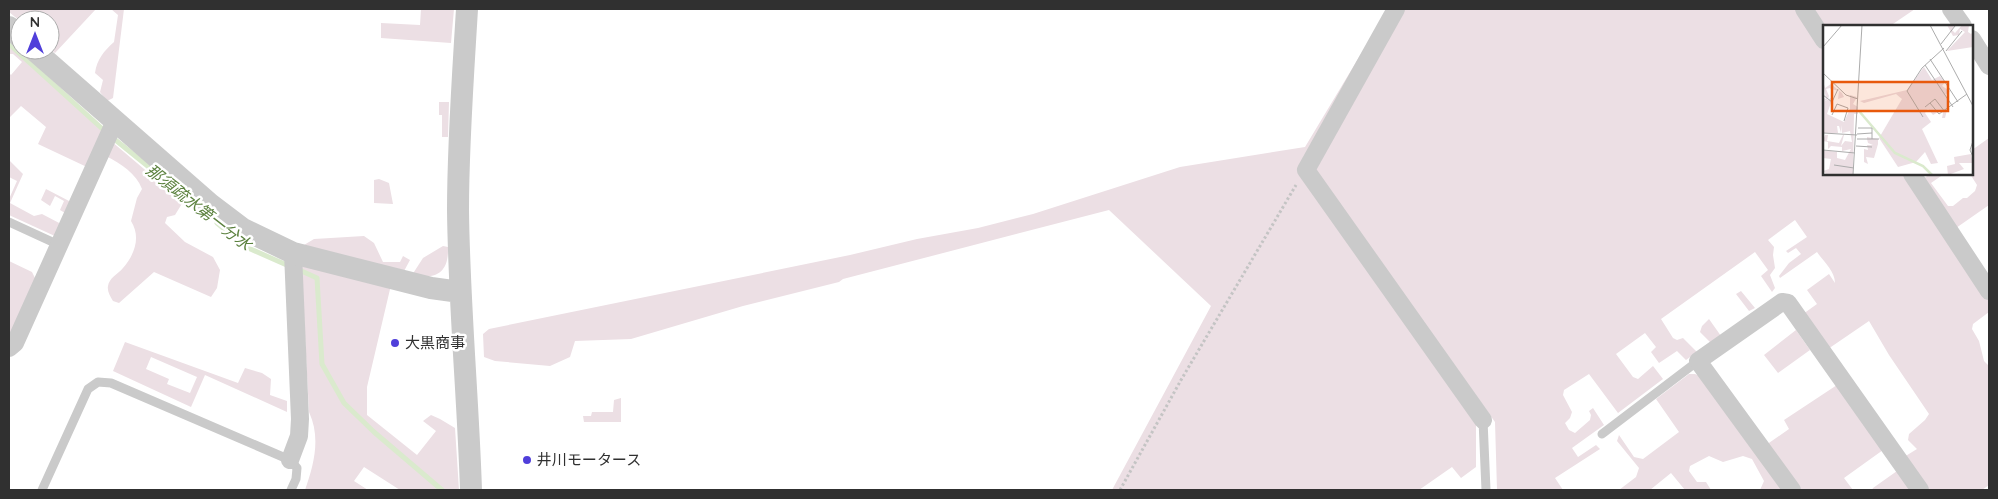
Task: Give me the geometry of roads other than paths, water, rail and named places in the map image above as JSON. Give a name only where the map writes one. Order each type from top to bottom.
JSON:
[{"type":"street","points":[[467,9],[459,174],[460,292],[471,490]]},
{"type":"street","points":[[1396,9],[1306,170],[1483,420]]},
{"type":"street","points":[[1804,9],[1823,38]]},
{"type":"street","points":[[1952,9],[1962,25]]},
{"type":"street","points":[[1973,41],[1989,66]]},
{"type":"street","points":[[45,60],[210,204],[243,229],[294,253],[431,288],[460,292]]},
{"type":"street","points":[[9,348],[16,343],[115,121]]},
{"type":"street","points":[[1913,175],[1989,291]]},
{"type":"street","points":[[290,460],[299,436],[300,419],[294,253]]},
{"type":"street","points":[[1792,490],[1698,361],[1782,302],[1788,303],[1920,490]]},
{"type":"lane","points":[[9,222],[59,245]]},
{"type":"lane","points":[[1602,434],[1698,361]]},
{"type":"lane","points":[[42,490],[88,389],[98,382],[111,383],[290,460],[297,468],[292,490]]},
{"type":"lane","points":[[1483,420],[1486,490]]},
{"type":"waterway","name":"那須疏水第一分水","points":[[9,44],[108,134],[186,197]]},
{"type":"waterway","name":"那須疏水第一分水","points":[[217,223],[246,247],[289,266]]},
{"type":"waterway","name":"那須疏水第一分水","points":[[297,269],[317,278],[322,364],[344,403],[374,432],[442,490]]},
{"type":"place","name":"大黒商事","points":[[395,343]]},
{"type":"place","name":"井川モータース","points":[[527,460]]}]
